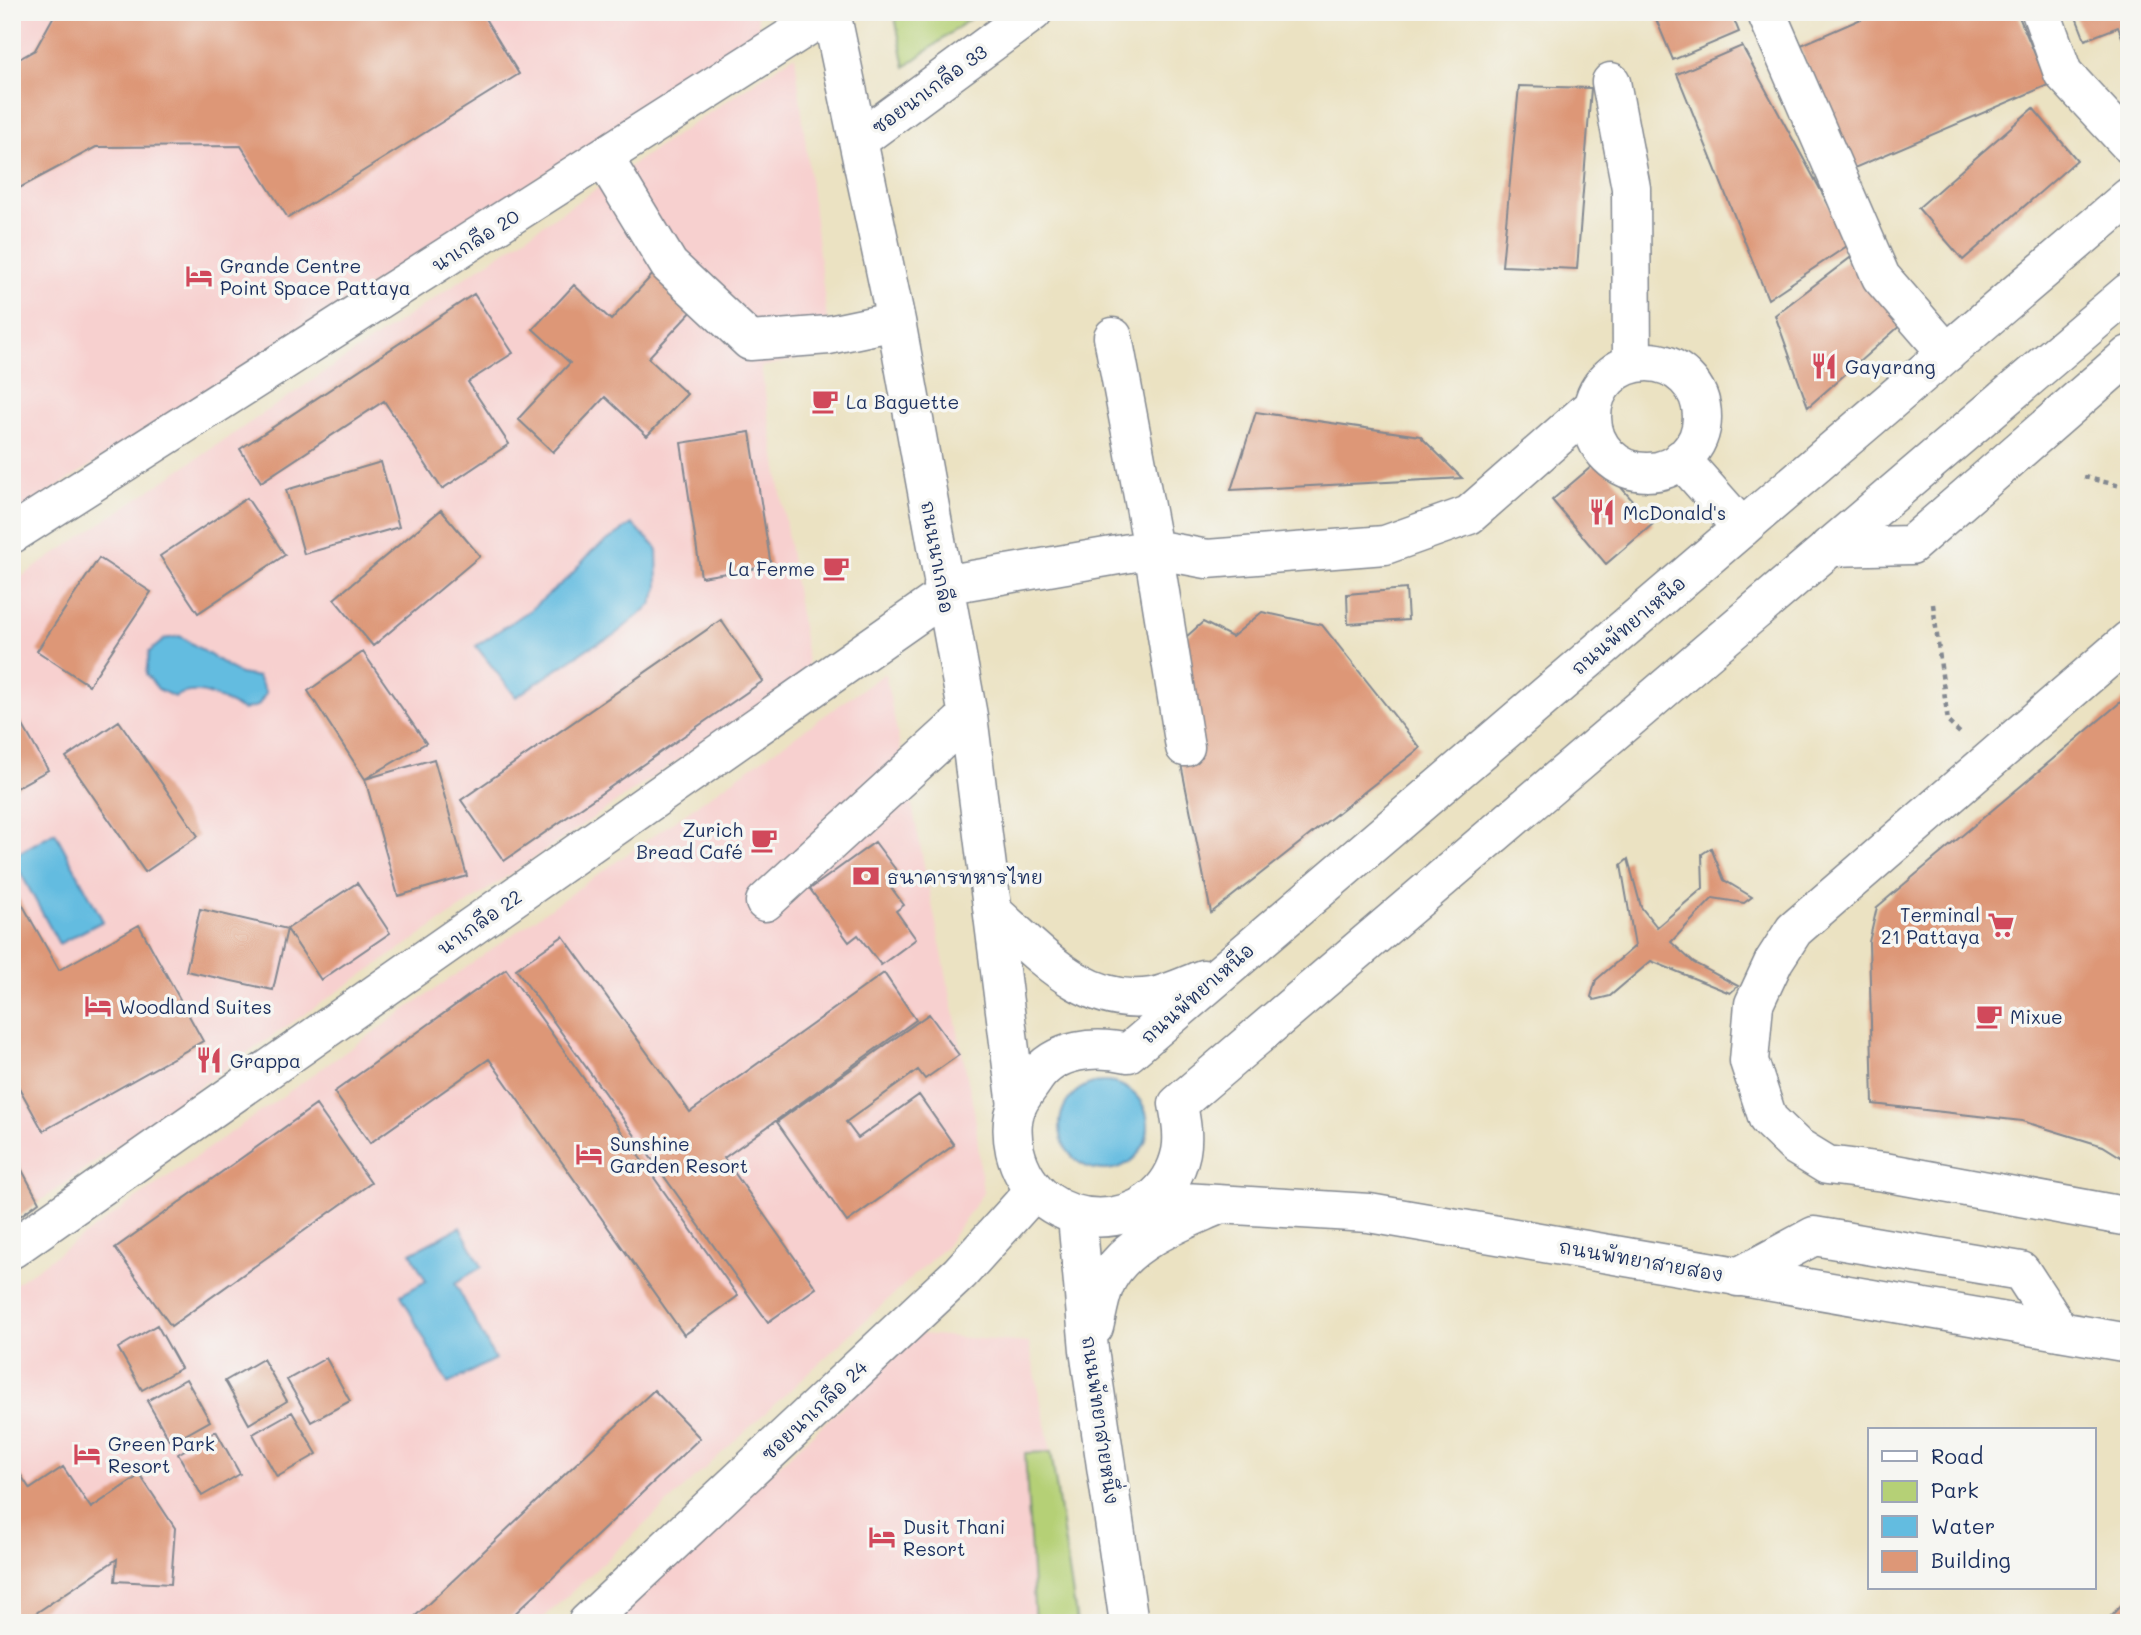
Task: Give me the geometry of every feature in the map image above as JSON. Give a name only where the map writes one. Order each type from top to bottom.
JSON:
[{"type":"main road","name":"ถนนนาเกลือ","points":[[831,12],[896,321],[968,716],[995,914],[1017,1106]]},
{"type":"main road","name":"นาเกลือ 20","points":[[12,534],[831,12]]},
{"type":"main road","name":"ซอยนาเกลือ 33","points":[[859,140],[1033,12]]},
{"type":"main road","points":[[1766,12],[1881,277],[1947,353]]},
{"type":"main road","points":[[2041,12],[2063,73],[2129,144]]},
{"type":"main road","points":[[1611,82],[1631,188],[1632,363]]},
{"type":"main road","points":[[604,158],[669,265],[750,341],[829,335],[896,321]]},
{"type":"main road","name":"ถนนพัทยาเหนือ","points":[[1017,1106],[1041,1070],[1078,1050],[1107,1048],[1128,1053],[2129,197]]},
{"type":"main road","points":[[1017,1106],[1012,1138],[1020,1171],[1034,1191],[1050,1205],[1077,1217],[1118,1217],[1151,1200],[1168,1182],[1180,1154],[1183,1133],[1178,1104],[2129,292]]},
{"type":"main road","points":[[1113,337],[1153,550],[1185,747]]},
{"type":"main road","points":[[1829,547],[1910,545],[2129,355]]},
{"type":"main road","points":[[1650,361],[1667,365],[1683,374],[1694,387],[1701,403],[1702,421],[1698,439],[1681,459],[1656,472],[1637,472],[1619,466],[1604,453],[1594,437],[1591,418],[1593,406],[1602,383],[1615,370],[1632,363],[1650,361]]},
{"type":"main road","points":[[944,590],[1153,550],[1207,559],[1385,544],[1469,516],[1593,406]]},
{"type":"main road","points":[[1681,459],[1742,528]]},
{"type":"main road","name":"นาเกลือ 22","points":[[12,1249],[944,590]]},
{"type":"main road","points":[[2129,640],[1794,930],[1774,961],[1754,1004],[1749,1061],[1769,1119],[1796,1146],[1827,1165],[1884,1172],[2129,1217]]},
{"type":"main road","points":[[765,902],[968,716]]},
{"type":"main road","points":[[995,914],[1070,980],[1115,997],[1152,997],[1221,973]]},
{"type":"main road","name":"ซอยนาเกลือ 24","points":[[587,1623],[960,1273],[1034,1191]]},
{"type":"main road","name":"ถนนพัทยาสายสอง","points":[[1151,1200],[1369,1213],[1738,1277],[1821,1288],[2129,1343]]},
{"type":"main road","points":[[1089,1350],[1103,1287],[1126,1256],[1160,1231],[1221,1204]]},
{"type":"main road","name":"ถนนพัทยาสายหนึ่ง","points":[[1077,1217],[1089,1350],[1129,1623]]},
{"type":"main road","points":[[1738,1277],[1814,1236],[2021,1271],[2060,1331]]},
{"type":"path","points":[[2084,477],[2129,488]]},
{"type":"path","points":[[1933,604],[1948,722],[1968,740]]},
{"type":"shaded area","name":"Grande Centre Point Space Pattaya","points":[[12,12],[756,12],[761,35],[12,516]]},
{"type":"shaded area","points":[[795,55],[831,352],[761,367],[809,671],[233,1063],[39,1202],[12,1151],[12,583]]},
{"type":"shaded area","name":"Sunshine Garden Resort","points":[[885,673],[975,1115],[983,1193],[946,1246],[538,1623],[12,1623],[12,1286]]},
{"type":"shaded area","name":"Dusit Thani Resort","points":[[920,1334],[1029,1343],[1051,1452],[1077,1623],[609,1623]]},
{"type":"green space","points":[[894,12],[979,12],[905,67]]},
{"type":"green space","points":[[1051,1452],[1077,1623],[1035,1623],[1025,1453]]},
{"type":"water","points":[[632,524],[657,548],[658,588],[651,605],[612,637],[590,647],[516,697],[476,646],[530,610],[569,577],[592,551]]},
{"type":"water","points":[[180,636],[240,674],[258,677],[266,693],[258,706],[243,710],[201,692],[184,693],[174,697],[158,689],[146,674],[149,652],[165,639]]},
{"type":"water","points":[[55,832],[103,921],[59,944],[12,857]]},
{"type":"water","points":[[1104,1082],[1121,1085],[1135,1095],[1145,1109],[1148,1126],[1145,1143],[1135,1157],[1121,1167],[1104,1170],[1087,1167],[1073,1157],[1063,1143],[1060,1126],[1063,1109],[1073,1095],[1087,1085]]},
{"type":"water","points":[[460,1227],[482,1267],[455,1283],[495,1359],[448,1384],[401,1295],[426,1281],[411,1253]]},
{"type":"building","points":[[56,12],[481,12],[519,74],[288,218],[241,146],[96,147],[12,192],[12,63],[35,50]]},
{"type":"building","points":[[1653,12],[1731,12],[1739,32],[1673,60]]},
{"type":"building","points":[[1877,12],[2017,12],[2048,85],[1852,169],[1799,46]]},
{"type":"building","points":[[2074,12],[2129,12],[2129,55],[2118,27],[2085,40]]},
{"type":"building","points":[[1742,46],[1850,244],[1768,299],[1677,74]]},
{"type":"building","points":[[1519,86],[1591,88],[1577,269],[1502,266]]},
{"type":"building","points":[[2033,108],[2077,160],[1963,260],[1918,208]]},
{"type":"building","name":"Gayarang","points":[[1850,258],[1902,324],[1808,407],[1775,315]]},
{"type":"building","points":[[655,272],[694,309],[648,358],[687,394],[647,436],[605,397],[553,452],[518,419],[570,363],[533,329],[574,285],[611,320]]},
{"type":"building","points":[[474,294],[513,353],[468,382],[509,444],[442,489],[384,401],[261,482],[240,449]]},
{"type":"building","points":[[1256,412],[1420,436],[1462,478],[1231,490]]},
{"type":"building","points":[[750,432],[771,566],[701,577],[681,443]]},
{"type":"building","name":"McDonald's","points":[[1598,461],[1653,524],[1606,564],[1552,500]]},
{"type":"building","points":[[381,462],[399,527],[304,554],[286,490]]},
{"type":"building","points":[[247,498],[285,555],[198,613],[160,556]]},
{"type":"building","points":[[441,510],[480,556],[373,646],[334,599]]},
{"type":"building","points":[[99,558],[151,592],[89,685],[37,651]]},
{"type":"building","points":[[1406,589],[1408,620],[1348,624],[1347,594]]},
{"type":"building","points":[[1262,612],[1322,625],[1420,748],[1211,913],[1160,660],[1203,622],[1232,637]]},
{"type":"building","points":[[721,620],[763,681],[504,861],[461,800]]},
{"type":"building","points":[[363,652],[426,743],[365,779],[308,691]]},
{"type":"building","name":"Terminal 21 Pattaya","points":[[2129,695],[2129,1162],[2103,1146],[2022,1121],[1873,1104],[1869,942],[1877,907]]},
{"type":"building","points":[[12,706],[48,770],[12,790]]},
{"type":"building","points":[[119,721],[198,836],[145,872],[66,757]]},
{"type":"building","points":[[434,759],[467,876],[398,896],[365,779]]},
{"type":"building","points":[[875,842],[899,874],[887,882],[904,905],[896,911],[916,939],[881,965],[858,935],[849,942],[810,889]]},
{"type":"building","points":[[1711,848],[1724,880],[1752,897],[1744,903],[1713,898],[1671,942],[1694,963],[1738,986],[1730,993],[1651,961],[1610,996],[1594,1000],[1591,997],[1596,980],[1635,946],[1621,865],[1628,859],[1641,907],[1657,927],[1703,888],[1702,854]]},
{"type":"building","points":[[357,883],[390,933],[321,980],[287,929]]},
{"type":"building","name":"Woodland Suites","points":[[12,886],[59,970],[139,925],[203,1041],[43,1131],[12,1075]]},
{"type":"building","points":[[200,909],[287,929],[273,990],[186,971]]},
{"type":"building","points":[[563,936],[690,1112],[884,973],[916,1020],[724,1158],[816,1288],[768,1322],[516,969]]},
{"type":"building","points":[[506,969],[738,1296],[684,1335],[489,1059],[370,1143],[334,1092]]},
{"type":"building","points":[[929,1014],[959,1055],[925,1079],[918,1070],[846,1122],[858,1138],[919,1095],[954,1145],[847,1222],[777,1122]]},
{"type":"building","points":[[316,1105],[371,1183],[171,1326],[115,1248]]},
{"type":"building","points":[[12,1151],[39,1202],[12,1222]]},
{"type":"building","points":[[157,1325],[181,1368],[142,1390],[118,1348]]},
{"type":"building","points":[[326,1358],[350,1401],[311,1422],[287,1380]]},
{"type":"building","points":[[263,1359],[287,1401],[249,1424],[225,1381]]},
{"type":"building","points":[[186,1379],[210,1421],[171,1443],[147,1401]]},
{"type":"building","points":[[654,1390],[700,1438],[505,1623],[408,1623]]},
{"type":"building","points":[[292,1412],[317,1454],[277,1477],[253,1434]]},
{"type":"building","points":[[216,1431],[240,1474],[202,1496],[178,1454]]},
{"type":"building","points":[[12,1462],[30,1489],[63,1467],[91,1508],[140,1475],[175,1528],[171,1584],[115,1581],[117,1559],[21,1623],[14,1623]]},
{"type":"building","points":[[2129,1597],[2129,1623],[2104,1623]]},
{"type":"place","name":"Grande Centre Point Space Pattaya","points":[[199,276]]},
{"type":"place","name":"Gayarang","points":[[1824,366]]},
{"type":"place","name":"La Baguette","points":[[825,401]]},
{"type":"place","name":"McDonald's","points":[[1602,512]]},
{"type":"place","name":"La Ferme","points":[[836,568]]},
{"type":"place","name":"Zurich Bread Café","points":[[764,840]]},
{"type":"place","name":"ธนาคารทหารไทย","points":[[866,876]]},
{"type":"place","name":"Terminal 21 Pattaya","points":[[2001,925]]},
{"type":"place","name":"Woodland Suites","points":[[98,1006]]},
{"type":"place","name":"Mixue","points":[[1989,1016]]},
{"type":"place","name":"Grappa","points":[[209,1060]]},
{"type":"place","name":"Sunshine Garden Resort","points":[[589,1154]]},
{"type":"place","name":"Green Park Resort","points":[[87,1454]]},
{"type":"place","name":"Dusit Thani Resort","points":[[882,1537]]}]
